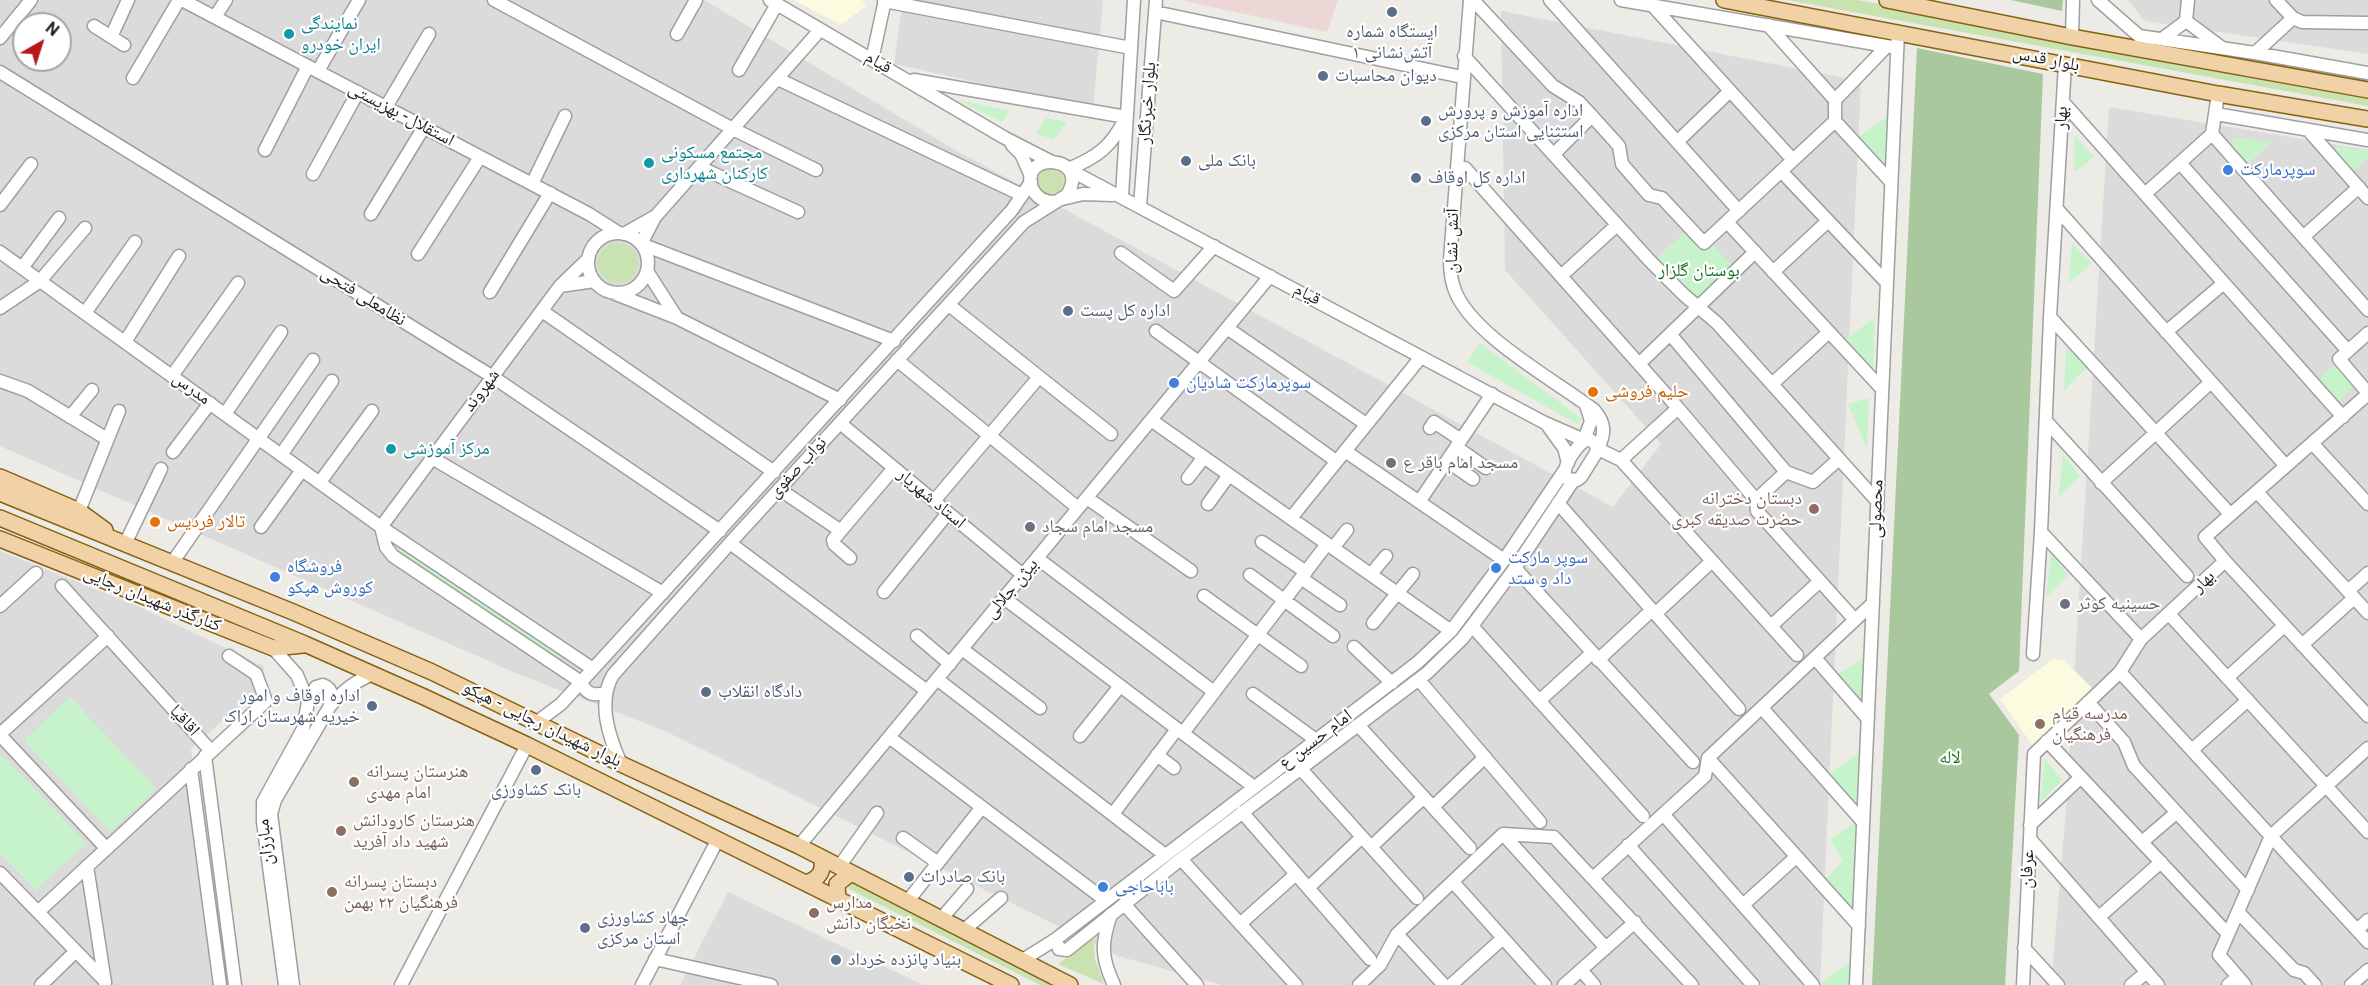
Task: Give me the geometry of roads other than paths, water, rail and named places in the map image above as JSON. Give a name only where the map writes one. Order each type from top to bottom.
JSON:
[{"type":"main road","name":"بلوار قدس","points":[[1724,0],[1776,9],[1894,42],[2065,64],[2218,94],[2368,119]]},
{"type":"main road","points":[[1762,0],[1776,9]]},
{"type":"main road","name":"بلوار قدس","points":[[1896,1],[2072,37],[2368,90]]},
{"type":"main road","points":[[0,477],[80,511],[125,544]]},
{"type":"main road","name":"بلوار شهیدان رجایی - هپکو","points":[[0,494],[432,672],[621,764],[799,846],[1070,985]]},
{"type":"main road","name":"بلوار شهیدان رجایی - هپکو","points":[[0,518],[374,674],[527,745],[1011,985]]},
{"type":"main road","name":"کنارگذر شهیدان رجایی","points":[[0,539],[273,648],[305,644]]},
{"type":"main road","points":[[806,883],[815,880],[821,873],[823,864],[821,857]]},
{"type":"main road","points":[[838,900],[837,884],[845,870]]},
{"type":"street","points":[[0,38],[31,0]]},
{"type":"street","points":[[111,37],[128,0]]},
{"type":"street","points":[[215,17],[226,0]]},
{"type":"street","points":[[265,150],[313,69],[359,0]]},
{"type":"street","points":[[494,0],[733,129],[816,170]]},
{"type":"street","points":[[676,34],[696,0]]},
{"type":"street","name":"بلوار خبرنگار","points":[[1122,196],[1134,0]]},
{"type":"street","points":[[1472,0],[1554,86],[1579,102],[1619,146],[1622,164],[1649,195],[1662,198],[1704,243],[1835,121]]},
{"type":"street","name":"آتش نشان","points":[[1472,0],[1462,77],[1450,260],[1454,289],[1462,304],[1494,337],[1586,404],[1600,418],[1604,435],[1598,449]]},
{"type":"street","points":[[1550,0],[1739,211]]},
{"type":"street","points":[[1621,0],[1768,26],[1894,42]]},
{"type":"street","points":[[2072,37],[2073,0]]},
{"type":"street","points":[[2098,0],[2139,36],[2368,73]]},
{"type":"street","points":[[2162,39],[2186,21],[2188,0]]},
{"type":"street","points":[[2276,0],[2293,18],[2302,22],[2368,23]]},
{"type":"street","points":[[133,78],[186,1]]},
{"type":"street","name":"استقلال- بهزیستی","points":[[186,1],[621,233]]},
{"type":"street","points":[[872,60],[884,1],[1131,48]]},
{"type":"street","points":[[739,70],[773,2]]},
{"type":"street","name":"قیام","points":[[773,2],[1005,138],[1050,161]]},
{"type":"street","points":[[1652,5],[1793,160]]},
{"type":"street","points":[[1156,6],[1462,77]]},
{"type":"street","name":"بلوار خبرنگار","points":[[1140,206],[1156,6]]},
{"type":"street","points":[[2255,53],[2293,18]]},
{"type":"street","points":[[2186,21],[2223,48]]},
{"type":"street","points":[[94,26],[124,45]]},
{"type":"street","points":[[1768,26],[1835,100],[1835,121],[1891,182]]},
{"type":"street","points":[[641,244],[655,217],[820,30]]},
{"type":"street","points":[[386,107],[429,34]]},
{"type":"street","points":[[1835,100],[1894,42]]},
{"type":"street","name":"محصولی","points":[[1856,985],[1887,283],[1894,42]]},
{"type":"street","points":[[1464,57],[1671,282],[1717,323],[1877,501]]},
{"type":"street","name":"بهار","points":[[2042,532],[2050,317],[2065,64]]},
{"type":"street","name":"نظامعلی فتحی","points":[[0,72],[493,377],[720,531]]},
{"type":"street","points":[[903,78],[1126,117],[1119,132],[1101,152],[1068,169]]},
{"type":"street","points":[[778,79],[1022,195]]},
{"type":"street","points":[[1677,142],[1730,91]]},
{"type":"street","points":[[313,174],[357,92]]},
{"type":"street","points":[[2145,194],[2212,134],[2218,94]]},
{"type":"street","points":[[2063,102],[2343,417]]},
{"type":"street","points":[[2216,114],[2368,140]]},
{"type":"street","points":[[532,184],[565,116]]},
{"type":"street","points":[[1554,154],[1592,116]]},
{"type":"street","points":[[371,214],[424,127]]},
{"type":"street","points":[[2309,131],[2368,198]]},
{"type":"street","points":[[2212,134],[2368,310]]},
{"type":"street","points":[[1005,138],[1021,154],[1036,195],[1041,199],[1058,200],[1083,194],[1101,193],[1122,196]]},
{"type":"street","points":[[418,254],[480,157]]},
{"type":"street","points":[[1125,157],[1136,164],[1144,157]]},
{"type":"street","points":[[1031,179],[1038,165],[1050,161],[1056,161],[1068,169],[1072,182],[1071,189],[1058,200]]},
{"type":"street","points":[[2180,163],[2343,355],[2368,393]]},
{"type":"street","points":[[0,205],[31,164]]},
{"type":"street","points":[[699,167],[798,212]]},
{"type":"street","points":[[1465,168],[1678,408],[1756,501],[1756,511],[1855,620]]},
{"type":"street","name":"قیام","points":[[1068,169],[1545,423],[1584,440],[1594,441],[1598,449]]},
{"type":"street","points":[[1781,171],[1887,283]]},
{"type":"street","name":"نواب صفوی","points":[[537,722],[561,704],[582,682],[894,341],[1012,210],[1031,179]]},
{"type":"street","points":[[2303,237],[2359,187]]},
{"type":"street","points":[[490,291],[550,194]]},
{"type":"street","name":"نواب صفوی","points":[[605,693],[613,675],[897,360],[1024,222],[1058,200]]},
{"type":"street","points":[[2057,209],[2286,466]]},
{"type":"street","points":[[1012,210],[1022,213],[1024,222]]},
{"type":"street","points":[[589,214],[597,242]]},
{"type":"street","points":[[655,217],[621,233],[603,237],[597,242],[588,259],[590,274],[594,281],[608,291],[677,318],[840,400]]},
{"type":"street","points":[[22,268],[59,218]]},
{"type":"street","points":[[1773,272],[1828,221]]},
{"type":"street","points":[[1727,222],[1882,389]]},
{"type":"street","points":[[1561,276],[1617,225]]},
{"type":"street","points":[[0,308],[40,281],[85,228]]},
{"type":"street","points":[[608,291],[627,291],[642,280],[646,271],[646,252],[641,244],[633,237],[621,233]]},
{"type":"street","points":[[85,313],[135,242]]},
{"type":"street","points":[[641,244],[894,341]]},
{"type":"street","points":[[1121,254],[1174,291],[1214,246]]},
{"type":"street","name":"مدرس","points":[[0,252],[381,526],[593,669]]},
{"type":"street","points":[[1639,364],[1755,252]]},
{"type":"street","points":[[125,342],[178,256]]},
{"type":"street","name":"شهروند","points":[[381,526],[560,286],[588,259]]},
{"type":"street","points":[[646,271],[677,318]]},
{"type":"street","name":"بیژن جلالی","points":[[799,846],[1270,276]]},
{"type":"street","points":[[560,286],[594,281]]},
{"type":"street","points":[[172,376],[238,283]]},
{"type":"street","points":[[2166,332],[2224,283]]},
{"type":"street","points":[[949,305],[1111,434]]},
{"type":"street","points":[[542,311],[774,472]]},
{"type":"street","points":[[2050,317],[2230,514]]},
{"type":"street","points":[[1227,328],[1366,424]]},
{"type":"street","points":[[1156,331],[1336,461]]},
{"type":"street","points":[[225,414],[281,332]]},
{"type":"street","points":[[1772,384],[1829,332]]},
{"type":"street","points":[[1670,333],[1786,472],[1813,482],[1839,459]]},
{"type":"street","points":[[2343,355],[2368,333]]},
{"type":"street","points":[[1291,518],[1421,357]]},
{"type":"street","points":[[172,563],[313,360]]},
{"type":"street","points":[[897,360],[1078,508]]},
{"type":"street","points":[[934,501],[1039,377]]},
{"type":"street","points":[[0,381],[28,391],[107,439]]},
{"type":"street","points":[[281,455],[332,381]]},
{"type":"street","points":[[2101,483],[2211,382]]},
{"type":"street","points":[[70,417],[92,390]]},
{"type":"street","name":"بهار","points":[[2034,754],[2120,672],[2140,639],[2225,561],[2205,537],[2313,444],[2368,393]]},
{"type":"street","points":[[1419,502],[1492,394]]},
{"type":"street","points":[[173,452],[210,403]]},
{"type":"street","points":[[1584,440],[1591,421],[1586,404]]},
{"type":"street","points":[[1621,460],[1678,408]]},
{"type":"street","points":[[80,511],[119,411]]},
{"type":"street","points":[[320,482],[372,411]]},
{"type":"street","points":[[1151,420],[1451,631]]},
{"type":"street","points":[[2046,421],[2187,576]]},
{"type":"street","points":[[1430,428],[1434,422],[1486,468]]},
{"type":"street","name":"استاد شهریار","points":[[840,423],[1023,575]]},
{"type":"street","name":"قیام","points":[[1545,423],[1558,437],[1564,448],[1568,479],[1573,481]]},
{"type":"street","name":"امام حسین ع","points":[[1021,961],[1056,939],[1417,663],[1451,631],[1504,560],[1584,440]]},
{"type":"street","points":[[2313,444],[2368,504]]},
{"type":"street","points":[[1598,449],[1621,460],[1797,655]]},
{"type":"street","name":"امام حسین ع","points":[[1056,939],[1059,949],[1067,950],[1111,913],[1242,812],[1419,680],[1462,639],[1515,568],[1573,481],[1581,477],[1598,449]]},
{"type":"street","points":[[1345,451],[1504,560]]},
{"type":"street","points":[[1188,478],[1204,457]]},
{"type":"street","points":[[432,458],[663,593]]},
{"type":"street","points":[[1446,461],[1473,479]]},
{"type":"street","points":[[850,558],[832,542],[894,468]]},
{"type":"street","points":[[125,544],[161,469]]},
{"type":"street","points":[[261,527],[302,470]]},
{"type":"street","points":[[1756,501],[1786,472]]},
{"type":"street","points":[[1208,504],[1229,475]]},
{"type":"street","points":[[779,489],[840,531]]},
{"type":"street","points":[[2256,492],[2368,613]]},
{"type":"street","points":[[1087,498],[1191,571]]},
{"type":"street","points":[[1558,503],[1739,709]]},
{"type":"street","points":[[884,592],[948,513]]},
{"type":"street","points":[[381,526],[386,547],[393,556],[582,682],[586,691],[591,694],[605,693],[609,734],[621,764]]},
{"type":"street","points":[[1113,814],[1157,756],[1214,692],[1303,575],[1347,530]]},
{"type":"street","points":[[2042,532],[2140,639]]},
{"type":"street","points":[[2033,654],[2042,532]]},
{"type":"street","points":[[1262,542],[1340,605]]},
{"type":"street","points":[[730,543],[927,691]]},
{"type":"street","points":[[1371,574],[1386,556]]},
{"type":"street","points":[[1037,558],[1214,692]]},
{"type":"street","points":[[1539,701],[1654,612],[1712,561]]},
{"type":"street","points":[[2225,561],[2368,716]]},
{"type":"street","points":[[1515,568],[1692,762]]},
{"type":"street","points":[[0,606],[36,573]]},
{"type":"street","points":[[2302,645],[2351,595],[2368,573]]},
{"type":"street","points":[[1373,623],[1413,574]]},
{"type":"street","points":[[1250,575],[1333,636]]},
{"type":"street","points":[[1771,626],[1820,581]]},
{"type":"street","name":"اقاقیا","points":[[38,912],[191,769],[207,751],[62,586]]},
{"type":"street","points":[[1204,596],[1301,666]]},
{"type":"street","points":[[1004,598],[1254,787]]},
{"type":"street","points":[[1593,878],[1705,776],[1708,758],[1873,603]]},
{"type":"street","points":[[2169,614],[2368,832]]},
{"type":"street","points":[[1472,626],[1643,816]]},
{"type":"street","points":[[2227,678],[2284,626]]},
{"type":"street","points":[[106,848],[0,734],[108,636]]},
{"type":"street","points":[[917,636],[950,664]]},
{"type":"street","points":[[1354,647],[1392,683]]},
{"type":"street","points":[[273,648],[297,675],[308,702]]},
{"type":"street","points":[[962,649],[1040,708]]},
{"type":"street","points":[[229,656],[256,674],[265,698],[207,751],[235,985]]},
{"type":"street","points":[[1815,658],[1868,719]]},
{"type":"street","points":[[2120,672],[2368,942]]},
{"type":"street","name":"مبارزان","points":[[293,985],[272,814],[275,800],[330,706],[342,692],[359,680],[374,674]]},
{"type":"street","points":[[937,679],[1165,855]]},
{"type":"street","points":[[1419,680],[1540,822]]},
{"type":"street","points":[[308,702],[316,687],[323,685],[331,691],[330,706]]},
{"type":"street","points":[[1080,736],[1120,686]]},
{"type":"street","points":[[1253,694],[1316,740]]},
{"type":"street","points":[[2192,750],[2248,700]]},
{"type":"street","name":"مبارزان","points":[[285,985],[263,822],[263,802],[303,729],[308,702]]},
{"type":"street","points":[[2088,702],[2124,742],[2134,766],[2248,890]]},
{"type":"street","points":[[1762,708],[1863,822]]},
{"type":"street","points":[[1358,725],[1470,848]]},
{"type":"street","points":[[889,737],[1106,900]]},
{"type":"street","points":[[2048,741],[2228,934]]},
{"type":"street","points":[[401,985],[527,745]]},
{"type":"street","name":"عرفان","points":[[2023,985],[2034,754]]},
{"type":"street","points":[[1157,756],[1174,768]]},
{"type":"street","points":[[1371,847],[1485,757]]},
{"type":"street","points":[[2237,982],[2218,955],[2271,836],[2326,787],[2365,757]]},
{"type":"street","points":[[1708,758],[1859,926]]},
{"type":"street","points":[[1300,768],[1417,898]]},
{"type":"street","points":[[191,769],[220,985]]},
{"type":"street","points":[[2030,825],[2081,777]]},
{"type":"street","points":[[907,902],[982,807]]},
{"type":"street","points":[[1242,812],[1370,959]]},
{"type":"street","points":[[845,870],[877,813]]},
{"type":"street","points":[[2142,842],[2176,813]]},
{"type":"street","points":[[1663,814],[1813,985]]},
{"type":"street","points":[[1503,834],[1606,948]]},
{"type":"street","points":[[1359,985],[1380,965],[1397,934],[1503,834],[1554,837],[1635,922],[1685,983]]},
{"type":"street","points":[[1308,888],[1362,837]]},
{"type":"street","points":[[903,838],[938,863]]},
{"type":"street","points":[[2030,839],[2158,985]]},
{"type":"street","points":[[642,985],[717,841]]},
{"type":"street","points":[[1628,845],[1753,985]]},
{"type":"street","points":[[1743,905],[1796,856]]},
{"type":"street","points":[[1181,859],[1296,985]]},
{"type":"street","points":[[2099,917],[2161,862]]},
{"type":"street","points":[[87,866],[105,983]]},
{"type":"street","points":[[0,873],[105,983]]},
{"type":"street","points":[[1240,924],[1296,873]]},
{"type":"street","points":[[1453,882],[1545,985]]},
{"type":"street","points":[[941,919],[967,889]]},
{"type":"street","points":[[963,931],[1001,898]]},
{"type":"street","points":[[1124,904],[1197,985]]},
{"type":"street","points":[[2238,912],[2294,970],[2304,973],[2315,985]]},
{"type":"street","points":[[1111,913],[1103,937],[1103,954],[1114,985]]},
{"type":"street","points":[[2357,930],[2368,920]]},
{"type":"street","points":[[1564,985],[1635,922]]},
{"type":"street","points":[[1397,934],[1444,985]]},
{"type":"street","points":[[1451,985],[1503,938]]},
{"type":"street","points":[[2024,948],[2058,985]]},
{"type":"street","points":[[40,985],[76,951]]},
{"type":"street","points":[[655,959],[771,985]]},
{"type":"street","points":[[1581,970],[1594,985]]},
{"type":"street","points":[[2132,985],[2146,972]]},
{"type":"street","points":[[2351,985],[2366,975]]},
{"type":"place","name":"ایستگاه شماره ۱ آتش‌نشانی","points":[[1392,12]]},
{"type":"place","name":"نمایندگی ایران خودرو","points":[[289,34]]},
{"type":"place","name":"دیوان محاسبات","points":[[1323,76]]},
{"type":"place","name":"اداره آموزش و پرورش استثنایی استان مرکزی","points":[[1426,121]]},
{"type":"place","name":"بانک ملی","points":[[1186,161]]},
{"type":"place","name":"مجتمع مسکونی کارکنان شهرداری","points":[[649,163]]},
{"type":"place","name":"سوپرمارکت","points":[[2228,170]]},
{"type":"place","name":"اداره کل اوقاف","points":[[1416,178]]},
{"type":"place","name":"اداره کل پست","points":[[1068,311]]},
{"type":"place","name":"سوپرمارکت شادیان","points":[[1174,383]]},
{"type":"place","name":"حلیم فروشی","points":[[1593,392]]},
{"type":"place","name":"مرکز آموزشی","points":[[391,449]]},
{"type":"place","name":"مسجد امام باقر ع","points":[[1391,463]]},
{"type":"place","name":"دبستان دخترانه حضرت صدیقه کبری","points":[[1814,509]]},
{"type":"place","name":"تالار فردیس","points":[[155,522]]},
{"type":"place","name":"مسجد امام سجاد","points":[[1030,527]]},
{"type":"place","name":"سوپر مارکت داد و ستد","points":[[1496,568]]},
{"type":"place","name":"فروشگاه کوروش هپکو","points":[[275,577]]},
{"type":"place","name":"حسینیه کوثر","points":[[2065,604]]},
{"type":"place","name":"دادگاه انقلاب","points":[[706,692]]},
{"type":"place","name":"اداره اوقاف و امور خیریه شهرستان اراک","points":[[372,706]]},
{"type":"place","name":"مدرسه قیام فرهنگیان","points":[[2040,724]]},
{"type":"place","name":"بانک کشاورزی","points":[[536,770]]},
{"type":"place","name":"هنرستان پسرانه امام مهدی","points":[[354,782]]},
{"type":"place","name":"هنرستان کارودانش شهید داد آفرید","points":[[341,831]]},
{"type":"place","name":"بانک صادرات","points":[[909,877]]},
{"type":"place","name":"باباحاجی","points":[[1103,887]]},
{"type":"place","name":"دبستان پسرانه فرهنگیان ۲۲ بهمن","points":[[332,892]]},
{"type":"place","name":"مدارس نخبگان دانش","points":[[814,913]]},
{"type":"place","name":"جهاد کشاورزی استان مرکزی","points":[[585,928]]},
{"type":"place","name":"بنیاد پانزده خرداد","points":[[836,960]]},
{"type":"park label","name":"بوستان گلزار","points":[[1699,271]]},
{"type":"park label","name":"لاله","points":[[1950,758]]}]
